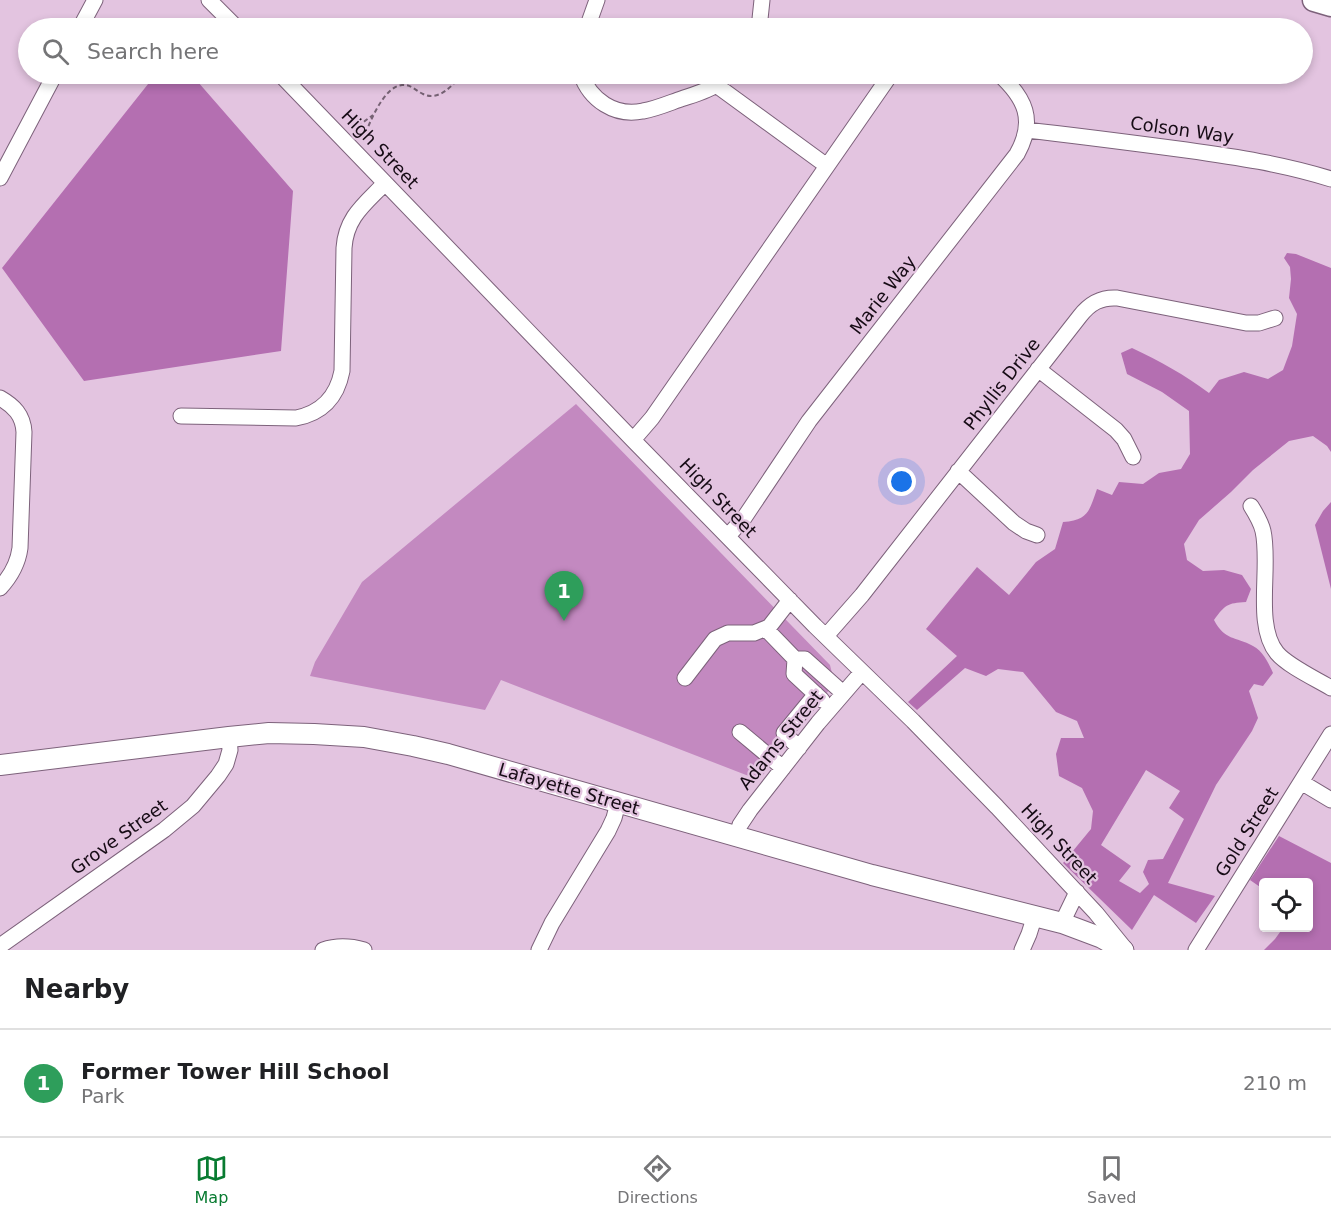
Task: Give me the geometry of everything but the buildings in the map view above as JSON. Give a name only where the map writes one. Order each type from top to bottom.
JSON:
[{"type":"highway","points":[[1314,0],[1331,5]]},
{"type":"main road","name":"Lafayette Street","points":[[0,765],[269,734],[352,736],[389,741],[448,754],[893,881],[1035,915],[1102,938],[1124,950]]},
{"type":"street","points":[[85,18],[95,0]]},
{"type":"street","points":[[209,0],[227,18]]},
{"type":"street","points":[[591,18],[597,0]]},
{"type":"street","points":[[760,18],[762,0]]},
{"type":"street","points":[[0,178],[50,84]]},
{"type":"street","name":"High Street","points":[[290,84],[633,440],[997,807],[1104,922],[1124,950]]},
{"type":"street","points":[[586,84],[598,100],[612,108],[635,112],[650,110],[710,84]]},
{"type":"street","points":[[727,84],[827,166]]},
{"type":"street","points":[[633,440],[652,418],[884,84]]},
{"type":"street","points":[[1009,84],[1022,100],[1026,130]]},
{"type":"street","name":"Colson Way","points":[[1026,130],[1252,159],[1331,179]]},
{"type":"street","name":"Marie Way","points":[[728,536],[744,518],[809,421],[1012,160],[1023,141],[1026,130]]},
{"type":"street","points":[[181,416],[296,418],[317,411],[328,401],[336,389],[342,371],[345,234],[356,213],[385,183]]},
{"type":"street","name":"Phyllis Drive","points":[[826,636],[862,595],[1085,310],[1096,301],[1110,297],[1125,299],[1246,322],[1259,323],[1275,318]]},
{"type":"street","points":[[1038,369],[1120,434],[1133,457]]},
{"type":"street","points":[[0,398],[20,415],[24,432],[20,548],[14,570],[0,588]]},
{"type":"street","points":[[958,471],[1014,522],[1026,531],[1037,535]]},
{"type":"street","points":[[1251,506],[1263,532],[1266,625],[1274,647],[1284,659],[1331,688]]},
{"type":"street","points":[[685,678],[715,639],[728,633],[754,633],[770,627],[790,600]]},
{"type":"street","points":[[766,629],[795,659],[805,659],[843,693]]},
{"type":"street","points":[[795,659],[794,674],[831,708]]},
{"type":"street","name":"Adams Street","points":[[736,837],[743,820],[862,672]]},
{"type":"street","points":[[799,748],[783,733],[816,694]]},
{"type":"street","points":[[741,732],[783,768]]},
{"type":"street","name":"Gold Street","points":[[1196,950],[1331,734]]},
{"type":"street","name":"Grove Street","points":[[0,946],[164,830],[188,810],[209,788],[226,764],[230,750],[229,737]]},
{"type":"street","points":[[1301,782],[1331,800]]},
{"type":"street","points":[[539,950],[552,923],[608,831],[618,803]]},
{"type":"street","points":[[1062,923],[1077,892]]},
{"type":"street","points":[[1022,950],[1035,915]]},
{"type":"street","points":[[323,950],[339,946],[364,950]]},
{"type":"path","points":[[359,156],[375,112],[390,90],[399,85],[407,85],[427,96],[436,96],[452,84]]},
{"type":"path","points":[[333,128],[362,123],[375,112]]},
{"type":"shaded area","points":[[148,84],[200,84],[293,191],[281,351],[84,381],[2,268]]},
{"type":"shaded area","points":[[1287,253],[1296,254],[1331,268],[1331,452],[1327,446],[1313,436],[1289,441],[1253,470],[1199,520],[1184,544],[1187,560],[1203,571],[1224,570],[1242,575],[1251,589],[1246,602],[1227,606],[1214,620],[1226,635],[1260,651],[1273,673],[1263,686],[1254,684],[1249,691],[1258,718],[1252,731],[1216,785],[1168,883],[1215,896],[1196,923],[1154,895],[1132,930],[1063,863],[1091,829],[1093,811],[1082,788],[1059,776],[1056,754],[1061,738],[1084,738],[1077,721],[1056,712],[1023,672],[998,669],[986,676],[965,668],[917,710],[908,702],[957,656],[926,629],[977,567],[1009,595],[1036,562],[1055,549],[1063,522],[1078,519],[1087,513],[1097,489],[1112,495],[1119,482],[1143,484],[1159,473],[1181,469],[1190,454],[1189,411],[1162,392],[1127,374],[1121,353],[1132,348],[1191,380],[1209,393],[1219,380],[1244,372],[1268,379],[1283,370],[1292,346],[1297,314],[1289,298],[1290,267],[1284,258]],"holes":[[[1146,770],[1180,791],[1169,808],[1184,819],[1163,859],[1148,860],[1143,872],[1149,884],[1140,893],[1119,881],[1131,866],[1101,845]]]},
{"type":"shaded area","points":[[576,404],[830,665],[833,677],[829,690],[759,780],[501,680],[485,710],[310,676],[315,662],[362,582]]},
{"type":"shaded area","points":[[1331,502],[1331,589],[1315,525]]},
{"type":"shaded area","points":[[1279,836],[1331,863],[1331,950],[1264,950],[1280,932],[1313,932],[1313,878],[1259,878],[1259,886],[1250,880]]},
{"type":"place","name":"Former Tower Hill School","points":[[564,621]]}]
